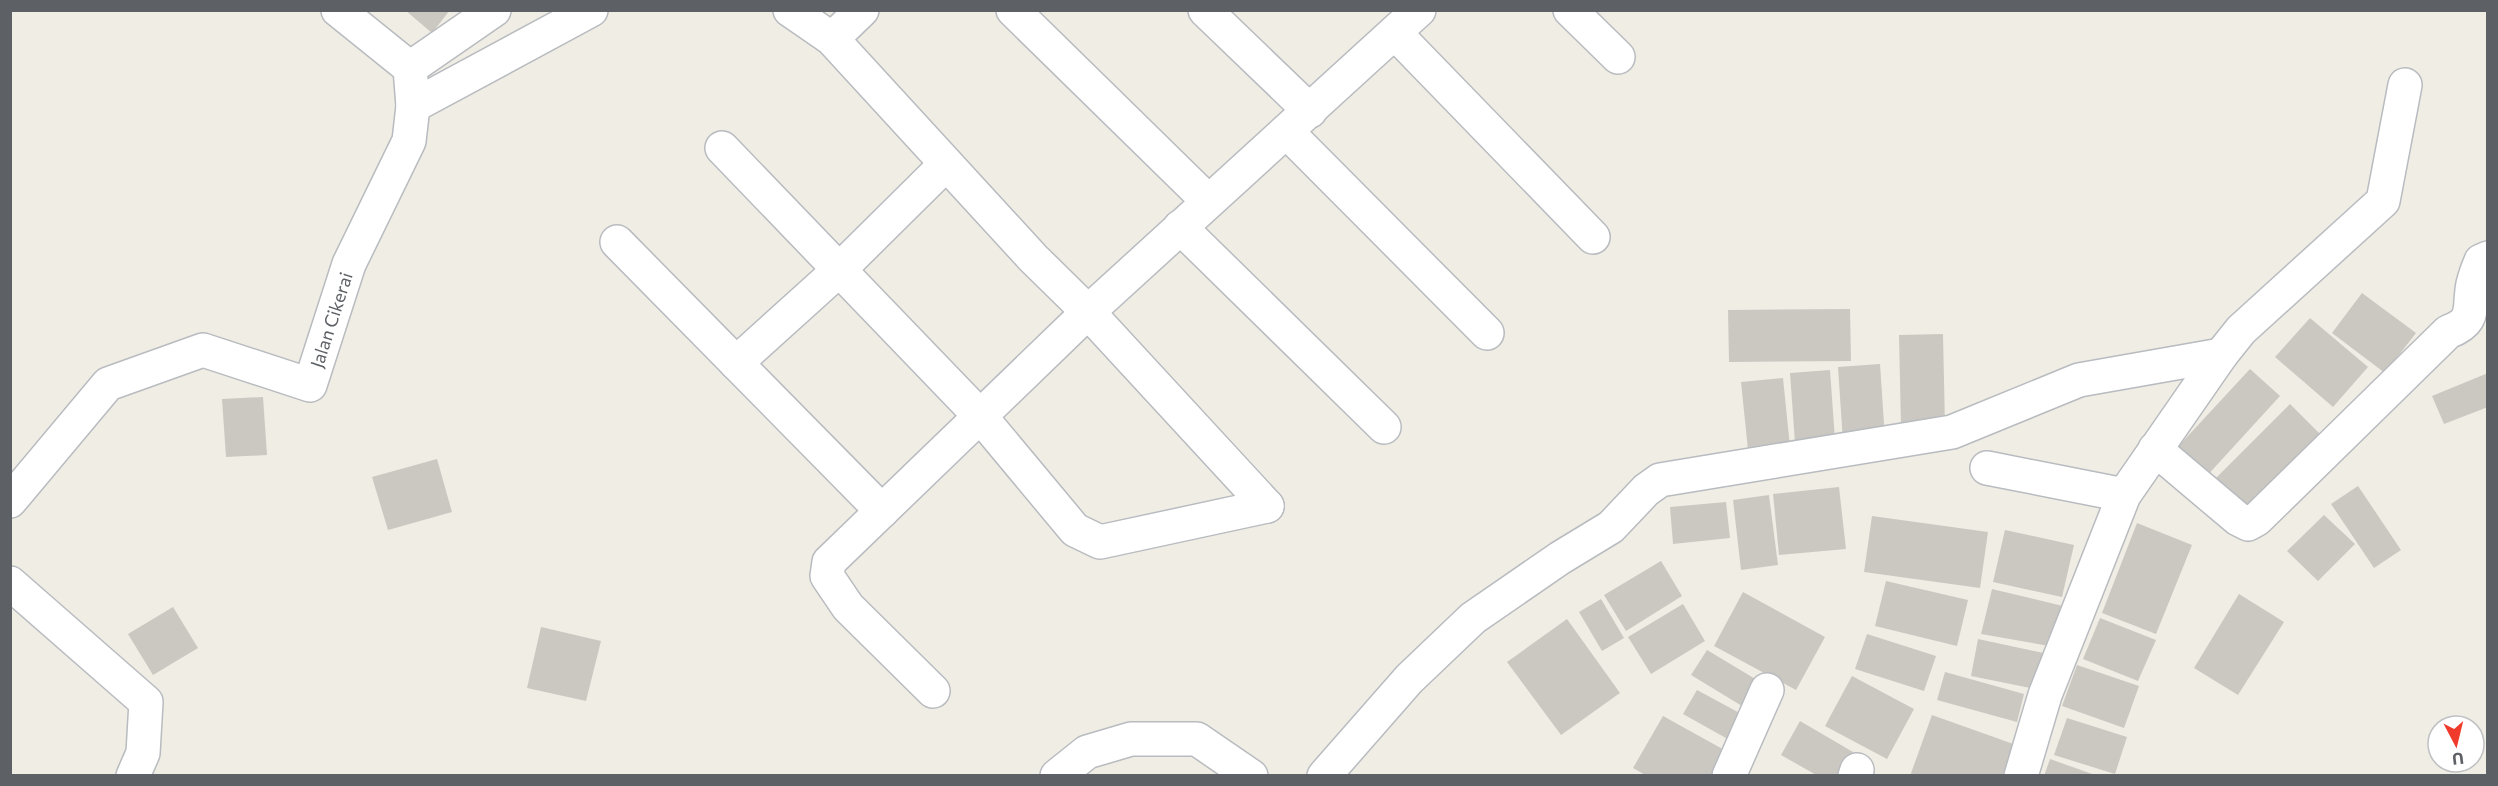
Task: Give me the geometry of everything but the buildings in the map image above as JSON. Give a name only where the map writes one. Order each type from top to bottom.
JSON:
[{"type":"street","points":[[338,10],[411,68],[494,10]]},
{"type":"street","points":[[413,106],[591,10]]},
{"type":"street","points":[[722,148],[980,416],[1075,530],[1100,542],[1267,506],[1088,312],[1033,258],[832,39],[790,10]]},
{"type":"street","points":[[832,39],[862,10]]},
{"type":"street","points":[[1012,10],[1208,201]]},
{"type":"street","points":[[1205,10],[1298,121],[1486,333]]},
{"type":"street","points":[[933,691],[848,607],[827,576],[829,562],[1088,312],[1419,10]]},
{"type":"street","points":[[1570,10],[1618,57]]},
{"type":"street","points":[[1395,33],[1593,237]]},
{"type":"street","name":"Jalan Cikerai","points":[[10,501],[108,384],[203,350],[310,386],[349,264],[409,141],[413,106],[411,68]]},
{"type":"street","points":[[2021,776],[2044,695],[2124,495],[2221,355],[2241,330],[2384,201],[2405,85]]},
{"type":"street","points":[[736,363],[839,270],[946,164]]},
{"type":"street","points":[[1180,227],[1384,428]]},
{"type":"street","points":[[617,242],[882,511]]},
{"type":"street","points":[[2155,449],[2238,519],[2248,524],[2257,519],[2448,332],[2460,328],[2468,320],[2473,282],[2481,261],[2487,258]]},
{"type":"street","points":[[1324,776],[1409,679],[1473,618],[1560,558],[1611,527],[1646,490],[1660,480],[1952,432],[2079,380],[2221,355]]},
{"type":"street","points":[[1987,468],[2124,495]]},
{"type":"street","points":[[10,583],[147,702],[143,753],[133,776]]},
{"type":"street","points":[[1729,776],[1767,690]]},
{"type":"street","points":[[1057,776],[1087,752],[1131,739],[1197,739],[1251,776]]}]
